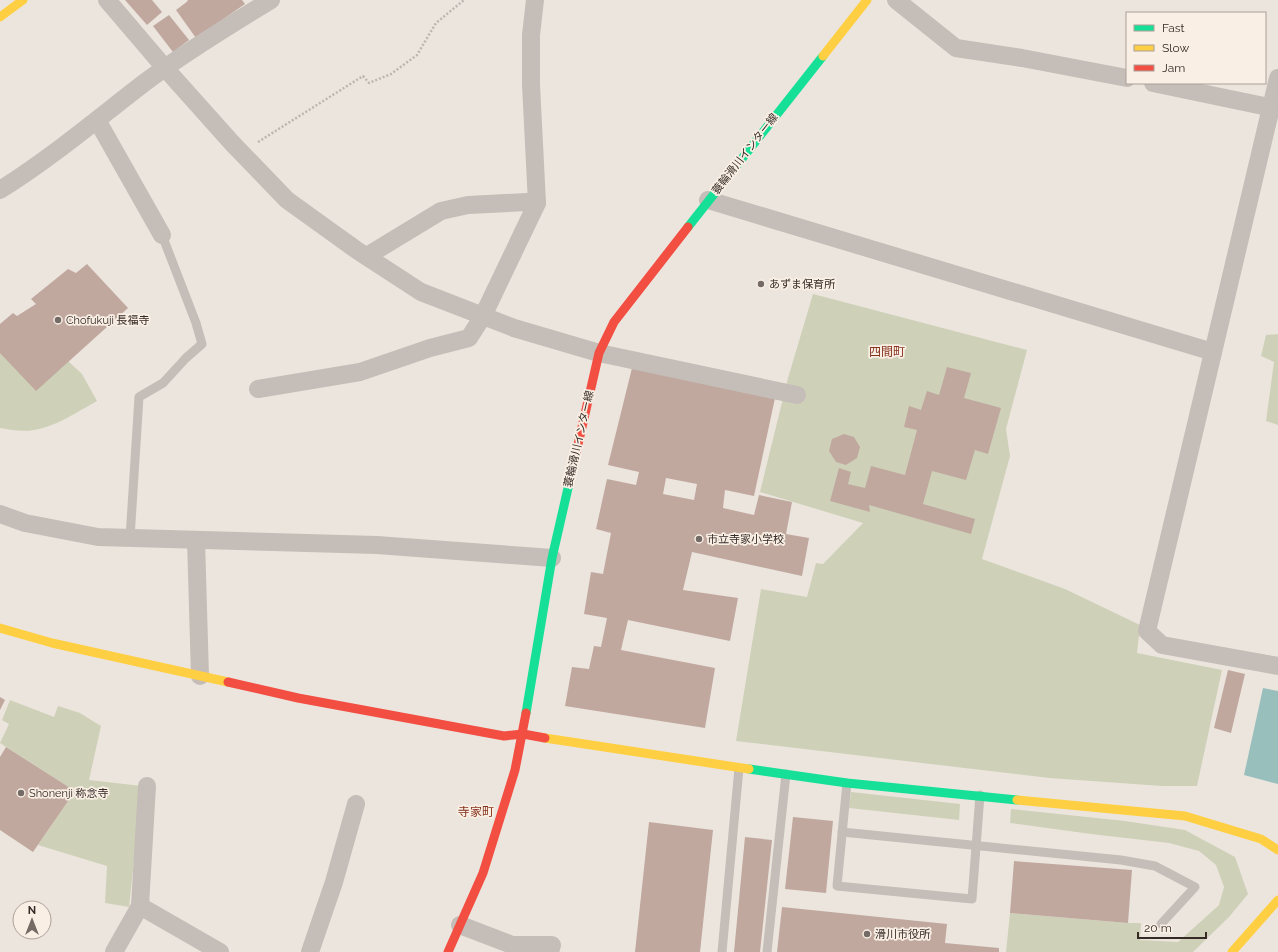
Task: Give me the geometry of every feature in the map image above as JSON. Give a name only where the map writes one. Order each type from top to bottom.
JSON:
[{"type":"street","points":[[0,17],[23,0]]},
{"type":"street","points":[[107,0],[241,152],[287,200],[421,292],[514,328],[599,353],[797,395]]},
{"type":"street","points":[[0,190],[32,170],[166,68],[271,0]]},
{"type":"street","points":[[258,389],[360,372],[430,348],[469,338],[483,316],[537,203],[530,36],[536,0]]},
{"type":"street","name":"蓑輪滑川インター線","points":[[448,952],[484,873],[515,770],[523,734],[552,558],[599,353],[614,322],[708,200],[867,0]]},
{"type":"street","points":[[896,0],[956,48],[1022,58],[1126,78]]},
{"type":"street","points":[[1278,78],[1275,108],[1213,352],[1147,631],[1162,645],[1278,666]]},
{"type":"street","points":[[1158,84],[1275,108]]},
{"type":"street","points":[[97,120],[162,235]]},
{"type":"street","points":[[708,200],[1213,352]]},
{"type":"street","points":[[367,256],[441,211],[468,205],[527,202],[537,203]]},
{"type":"street","points":[[0,514],[25,522],[98,537],[377,545],[552,558]]},
{"type":"street","points":[[196,540],[200,676]]},
{"type":"street","points":[[0,628],[52,643],[298,698],[504,736],[523,734],[739,768],[847,783],[1185,816],[1261,839],[1278,850]]},
{"type":"street","points":[[114,952],[140,906],[147,786]]},
{"type":"street","points":[[310,952],[334,882],[356,804]]},
{"type":"street","points":[[1232,952],[1278,900]]},
{"type":"street","points":[[140,906],[220,952]]},
{"type":"street","points":[[460,925],[512,946],[552,946],[550,952]]},
{"type":"lane","points":[[130,538],[139,396],[163,383],[186,358],[202,344],[196,323],[162,235]]},
{"type":"lane","points":[[722,952],[739,768]]},
{"type":"lane","points":[[768,952],[786,774]]},
{"type":"lane","points":[[847,783],[837,886],[972,899],[980,796]]},
{"type":"lane","points":[[842,832],[1121,860],[1155,866],[1195,887],[1161,924]]},
{"type":"path","points":[[241,152],[363,76],[369,83],[390,74],[417,55],[436,24],[464,0]]},
{"type":"green space","points":[[813,294],[1027,350],[1006,429],[1010,456],[982,559],[1065,589],[1140,625],[1137,653],[1222,670],[1197,786],[1162,786],[1049,778],[736,741],[761,589],[807,597],[816,563],[823,564],[863,523],[760,492],[788,378]]},
{"type":"green space","points":[[1278,334],[1278,425],[1266,421],[1274,362],[1261,356],[1266,335]]},
{"type":"green space","points":[[0,353],[68,361],[82,374],[97,401],[50,426],[26,431],[0,428]]},
{"type":"green space","points":[[10,700],[54,717],[58,706],[80,713],[101,726],[89,780],[142,786],[129,907],[105,903],[107,866],[38,845],[75,791],[0,743],[9,724],[2,720]]},
{"type":"green space","points":[[851,792],[960,804],[959,820],[849,808]]},
{"type":"green space","points":[[1011,809],[1125,821],[1185,830],[1235,857],[1248,894],[1229,917],[1193,952],[1006,952],[1010,913],[1141,923],[1140,940],[1178,942],[1219,905],[1224,887],[1216,865],[1199,851],[1169,843],[1010,823]]},
{"type":"water","points":[[1263,688],[1278,691],[1278,784],[1244,775]]},
{"type":"building","points":[[125,0],[152,0],[162,12],[147,25]]},
{"type":"building","points":[[187,0],[242,0],[245,4],[196,38],[176,10],[188,1]]},
{"type":"building","points":[[169,15],[189,40],[173,52],[153,26]]},
{"type":"building","points":[[87,264],[128,308],[36,391],[0,353],[0,324],[13,313],[17,316],[36,304],[31,299],[68,269],[76,273]]},
{"type":"building","points":[[947,367],[971,373],[964,398],[1001,408],[988,454],[975,450],[966,480],[932,471],[923,504],[975,519],[971,534],[869,505],[870,512],[830,501],[839,468],[851,472],[848,484],[865,488],[871,466],[905,475],[917,430],[904,427],[909,406],[921,410],[927,391],[939,395]]},
{"type":"building","points":[[632,368],[775,398],[754,496],[725,490],[723,508],[754,515],[759,495],[792,502],[786,534],[809,538],[802,576],[692,552],[683,590],[738,598],[730,641],[628,620],[621,650],[715,668],[705,728],[565,706],[572,667],[589,669],[594,646],[601,647],[607,618],[584,614],[591,572],[603,574],[611,533],[596,529],[607,479],[636,485],[639,472],[608,465]],"holes":[[[666,478],[697,484],[694,500],[663,494]]]},
{"type":"building","points":[[844,434],[854,437],[860,447],[857,458],[846,465],[836,462],[829,451],[832,439]]},
{"type":"building","points":[[1228,670],[1245,674],[1231,733],[1214,728]]},
{"type":"building","points":[[0,697],[5,700],[0,710]]},
{"type":"building","points":[[6,747],[75,791],[33,852],[0,830],[0,757]]},
{"type":"building","points":[[793,817],[833,821],[826,893],[785,889]]},
{"type":"building","points":[[649,822],[713,830],[700,952],[635,952]]},
{"type":"building","points":[[745,837],[772,840],[760,952],[734,952]]},
{"type":"building","points":[[1014,861],[1132,870],[1128,923],[1010,913]]},
{"type":"building","points":[[782,907],[947,924],[945,943],[999,948],[999,952],[777,952]]},
{"type":"traffic: fast","points":[[688,227],[823,56]]},
{"type":"traffic: fast","points":[[526,713],[552,558],[571,475]]},
{"type":"traffic: fast","points":[[749,769],[847,783],[1017,800]]},
{"type":"traffic: slow","points":[[0,17],[23,0]]},
{"type":"traffic: slow","points":[[823,56],[867,0]]},
{"type":"traffic: slow","points":[[0,628],[52,643],[228,682]]},
{"type":"traffic: slow","points":[[545,738],[749,769]]},
{"type":"traffic: slow","points":[[1017,800],[1185,816],[1261,839],[1278,850]]},
{"type":"traffic: slow","points":[[1232,952],[1278,900]]},
{"type":"traffic: jam","points":[[571,475],[599,353],[614,322],[688,227]]},
{"type":"traffic: jam","points":[[228,682],[298,698],[504,736],[523,734],[545,738]]},
{"type":"traffic: jam","points":[[448,952],[483,873],[515,770],[526,713]]},
{"type":"place","name":"あずま保育所","points":[[761,284]]},
{"type":"place","name":"Chofukuji 長福寺","points":[[58,320]]},
{"type":"place","name":"市立寺家小学校","points":[[699,539]]},
{"type":"place","name":"Shonenji 称念寺","points":[[21,793]]},
{"type":"place","name":"滑川市役所","points":[[867,934]]},
{"type":"district","name":"四間町","points":[[887,352]]},
{"type":"district","name":"寺家町","points":[[476,812]]}]
